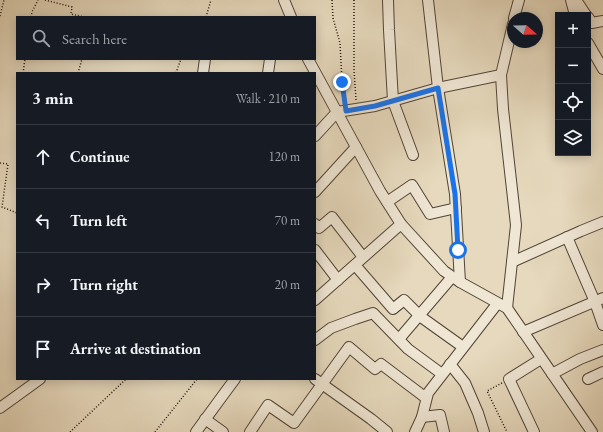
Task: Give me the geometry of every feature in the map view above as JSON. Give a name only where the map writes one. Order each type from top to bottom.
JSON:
[{"type":"street","points":[[284,0],[291,16]]},
{"type":"street","points":[[388,0],[388,30],[393,100],[413,155]]},
{"type":"street","points":[[399,339],[419,316],[456,280],[455,194],[438,88],[428,0]]},
{"type":"street","points":[[516,12],[519,0]]},
{"type":"street","points":[[571,0],[574,12]]},
{"type":"street","points":[[576,0],[584,12]]},
{"type":"street","points":[[591,22],[592,23],[603,21]]},
{"type":"street","points":[[507,48],[500,75],[516,225],[507,308]]},
{"type":"street","points":[[591,48],[603,69]]},
{"type":"street","points":[[203,72],[205,60]]},
{"type":"street","points":[[268,72],[270,60]]},
{"type":"street","points":[[309,60],[347,111],[356,147],[380,191],[401,224],[444,271],[456,280],[497,304],[507,308],[592,432]]},
{"type":"street","points":[[316,135],[347,111],[375,106],[438,88],[500,75]]},
{"type":"street","points":[[316,191],[356,147]]},
{"type":"street","points":[[387,202],[412,185],[430,214],[456,208]]},
{"type":"street","points":[[316,225],[319,228],[332,217],[363,258]]},
{"type":"street","points":[[512,262],[603,222]]},
{"type":"street","points":[[316,299],[401,224]]},
{"type":"street","points":[[567,237],[599,300],[603,325]]},
{"type":"street","points":[[316,251],[338,280]]},
{"type":"street","points":[[354,265],[393,309],[404,300],[419,316],[463,347]]},
{"type":"street","points":[[523,332],[599,300]]},
{"type":"street","points":[[415,432],[422,417],[428,393],[497,304]]},
{"type":"street","points":[[316,339],[330,328],[373,313],[408,349],[442,374]]},
{"type":"street","points":[[250,432],[268,406],[294,424],[318,382],[349,347],[375,369],[381,364],[426,398]]},
{"type":"street","points":[[552,374],[580,359],[603,350]]},
{"type":"street","points":[[534,432],[509,379],[541,359]]},
{"type":"street","points":[[450,364],[465,383],[478,413],[484,432]]},
{"type":"street","points":[[588,379],[603,372]]},
{"type":"street","points":[[0,408],[39,380]]},
{"type":"street","points":[[196,432],[234,380]]},
{"type":"street","points":[[318,382],[371,418],[387,432]]},
{"type":"street","points":[[422,417],[440,415],[444,432]]},
{"type":"street","points":[[205,419],[223,432]]},
{"type":"path","points":[[0,16],[4,0]]},
{"type":"path","points":[[31,16],[38,0]]},
{"type":"path","points":[[45,0],[72,7],[71,14],[80,16]]},
{"type":"path","points":[[206,16],[211,0]]},
{"type":"path","points":[[332,0],[333,18],[340,43],[342,82],[347,111]]},
{"type":"path","points":[[347,111],[354,70],[354,0]]},
{"type":"path","points":[[22,72],[25,60]]},
{"type":"path","points":[[78,72],[82,60]]},
{"type":"path","points":[[176,72],[181,60]]},
{"type":"path","points":[[0,163],[8,164],[2,207],[16,213]]},
{"type":"path","points":[[507,432],[487,391],[509,379]]},
{"type":"path","points":[[70,432],[125,380]]},
{"type":"path","points":[[155,432],[196,380]]},
{"type":"route","points":[[342,82],[346,111],[375,106],[438,88],[455,194],[458,250]]}]
